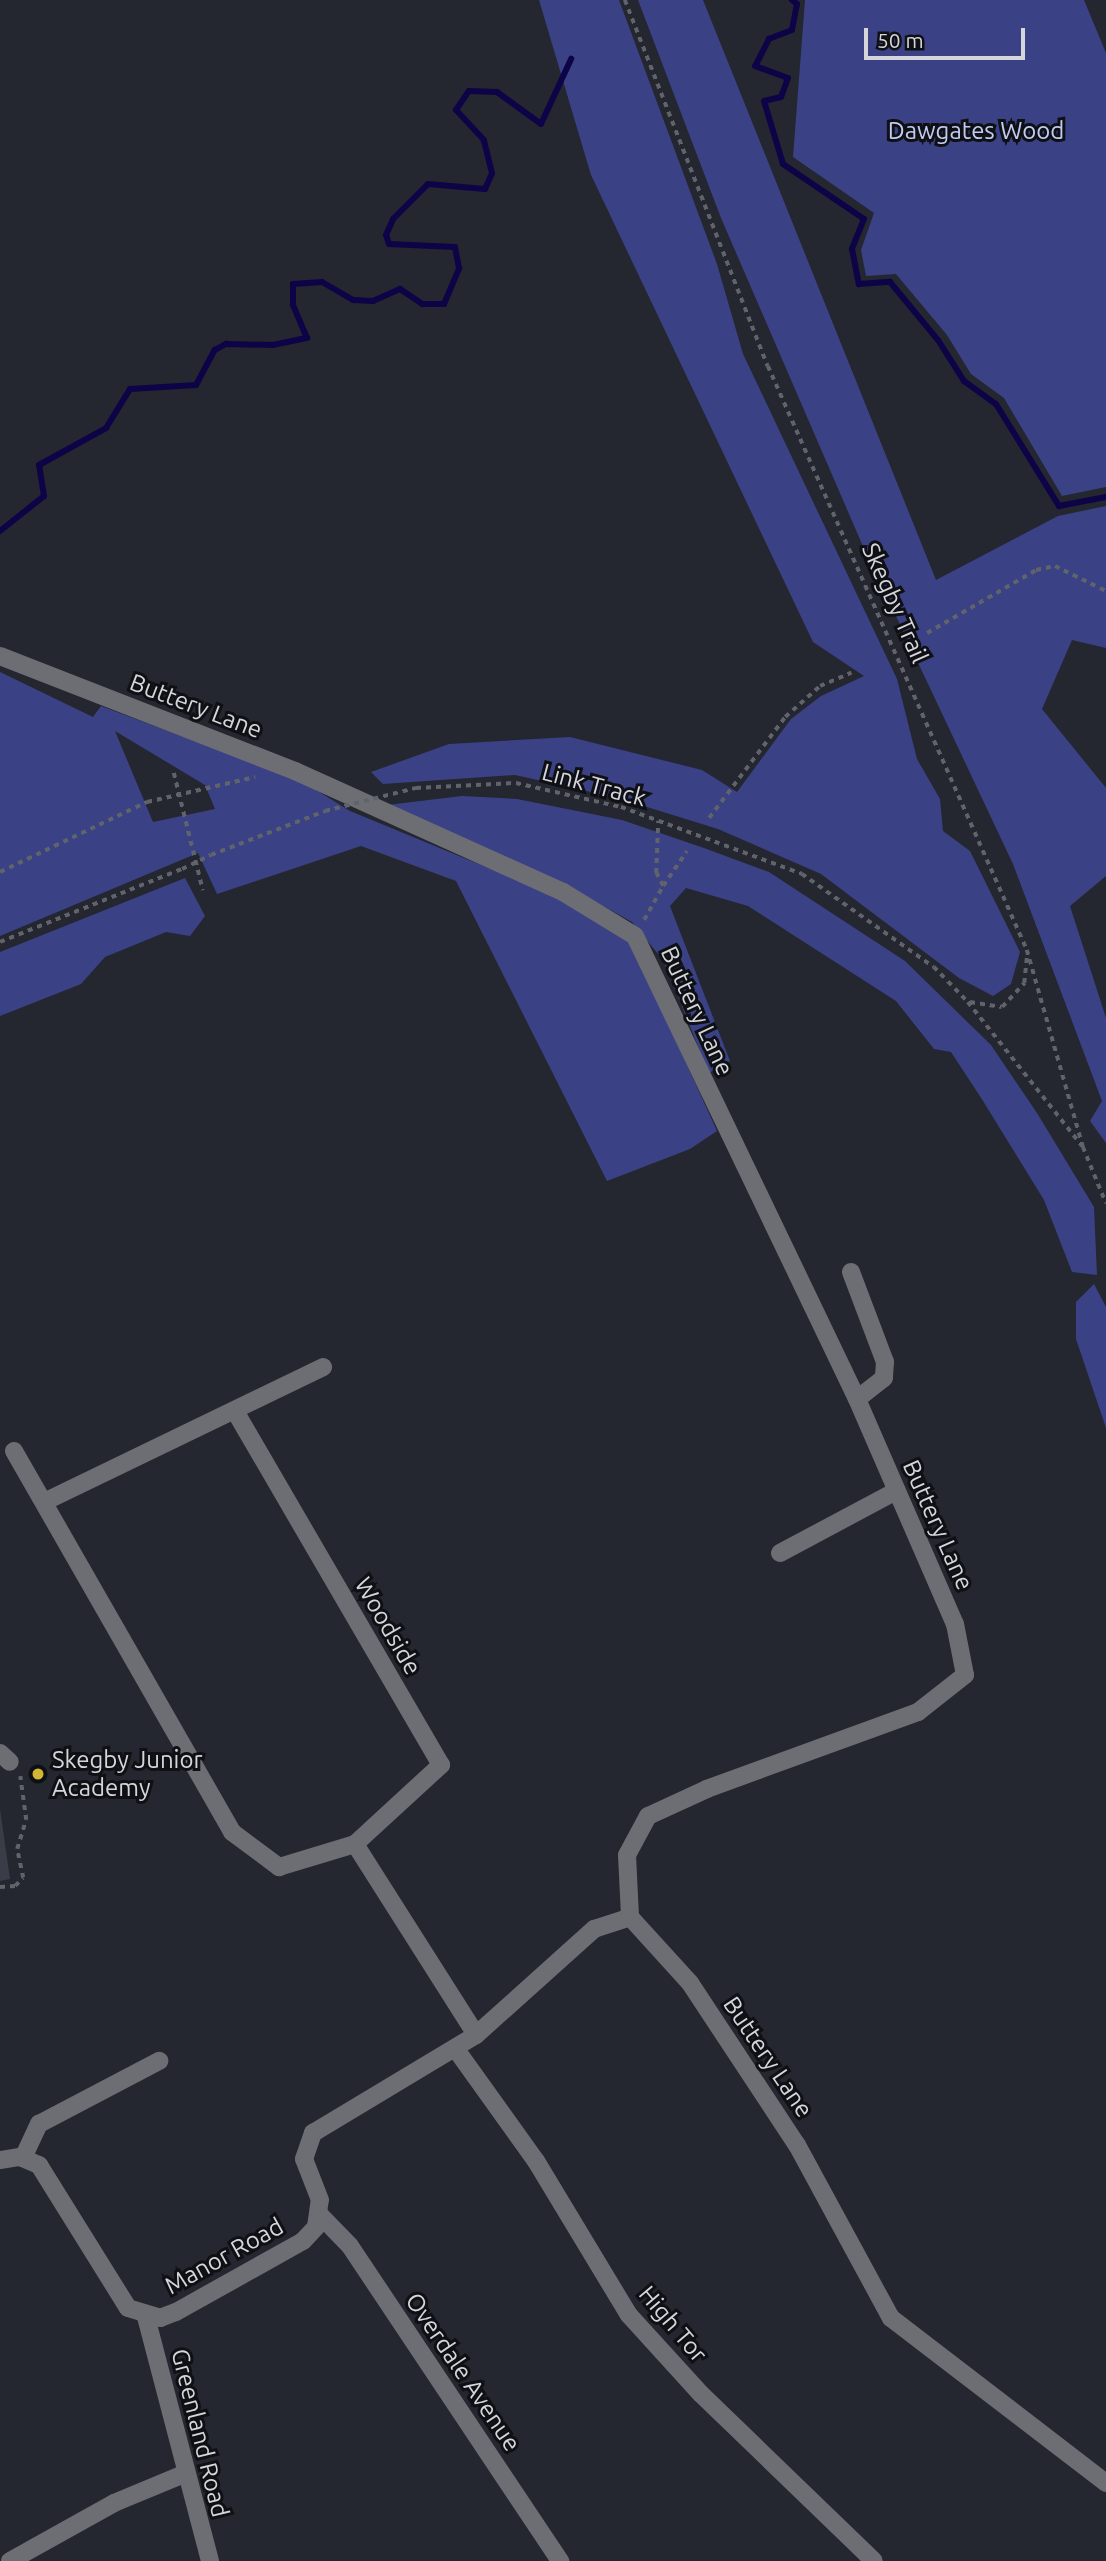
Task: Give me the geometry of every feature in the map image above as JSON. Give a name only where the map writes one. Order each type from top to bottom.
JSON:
[{"type":"street","name":"Buttery Lane","points":[[0,656],[295,771],[563,892],[635,936],[857,1399],[955,1624],[965,1675],[918,1712],[707,1788],[648,1816],[627,1855],[630,1917],[690,1983],[797,2145],[891,2318],[1106,2483]]},
{"type":"street","points":[[851,1272],[885,1362],[884,1378],[857,1399]]},
{"type":"street","points":[[44,1502],[323,1367]]},
{"type":"street","name":"Woodside","points":[[14,1451],[232,1832],[279,1867],[355,1843],[441,1765],[235,1411]]},
{"type":"street","points":[[780,1553],[896,1491]]},
{"type":"street","points":[[355,1843],[476,2035]]},
{"type":"street","points":[[320,2216],[320,2200],[304,2159],[313,2133],[476,2035],[594,1929],[630,1917]]},
{"type":"street","name":"High Tor","points":[[455,2048],[536,2161],[629,2315],[701,2394],[874,2561]]},
{"type":"street","points":[[0,2160],[23,2158],[39,2124],[159,2061]]},
{"type":"street","name":"Manor Road","points":[[23,2158],[39,2165],[53,2181],[120,2297],[146,2317],[176,2312],[303,2241],[320,2216]]},
{"type":"street","name":"Overdale Avenue","points":[[320,2216],[350,2246],[560,2561]]},
{"type":"street","name":"Greenland Road","points":[[146,2317],[184,2473],[210,2561]]},
{"type":"street","points":[[10,2561],[114,2503],[184,2473]]},
{"type":"path","name":"Skegby Trail","points":[[625,0],[653,82],[768,366],[1027,950],[1083,1147]]},
{"type":"path","points":[[927,633],[1036,570],[1055,566],[1106,591]]},
{"type":"path","points":[[709,818],[785,717],[820,686],[851,673]]},
{"type":"path","points":[[0,872],[147,802],[295,771]]},
{"type":"path","points":[[174,773],[182,794],[203,890]]},
{"type":"path","name":"Link Track","points":[[0,942],[325,811],[416,788],[516,783],[621,807],[802,874],[934,967],[968,1002],[1083,1147]]},
{"type":"path","points":[[657,821],[656,873],[663,886]]},
{"type":"path","points":[[635,936],[663,886],[687,851]]},
{"type":"path","points":[[968,1002],[1002,1007],[1024,983],[1027,950]]},
{"type":"path","points":[[1083,1147],[1106,1203]]},
{"type":"path","points":[[0,1887],[15,1886],[23,1878],[17,1849],[25,1809],[21,1777],[5,1758]]},
{"type":"green space","points":[[539,0],[619,0],[717,264],[743,354],[897,679],[917,759],[940,799],[943,831],[970,851],[1020,952],[1011,984],[993,996],[959,978],[821,874],[718,829],[618,798],[515,775],[383,784],[371,772],[449,744],[570,737],[702,770],[737,792],[791,719],[821,696],[864,676],[813,642],[591,175]]},
{"type":"green space","points":[[638,0],[703,0],[936,580],[1058,516],[1106,506],[1106,648],[1072,640],[1042,709],[1106,788],[1106,876],[1070,906],[1106,1018],[1106,1143],[1090,1121],[1102,1101],[1013,864],[862,544],[721,218]]},
{"type":"green space","name":"Dawgates Wood","points":[[805,0],[1084,0],[1106,53],[1106,487],[1062,496],[1004,398],[971,374],[947,335],[896,274],[866,276],[861,250],[874,213],[793,157]]},
{"type":"green space","points":[[0,672],[93,717],[101,706],[303,782],[350,811],[561,898],[631,942],[717,1131],[690,1149],[607,1181],[456,881],[361,846],[217,894],[198,853],[0,936]],"holes":[[[115,731],[205,785],[215,809],[153,822]]]},
{"type":"green space","points":[[462,796],[517,799],[622,820],[769,872],[905,961],[991,1045],[1037,1113],[1094,1207],[1097,1275],[1072,1272],[1044,1200],[983,1101],[951,1052],[934,1049],[896,1001],[748,906],[686,888],[670,906],[730,1061],[709,1073],[663,960],[632,922],[564,884],[387,805]]},
{"type":"green space","points":[[185,878],[205,916],[190,936],[166,932],[105,957],[81,984],[0,1016],[0,952]]},
{"type":"green space","points":[[1094,1284],[1106,1307],[1106,1428],[1076,1339],[1076,1302]]},
{"type":"building","points":[[0,1809],[10,1879],[0,1881]]},
{"type":"waterway","points":[[792,0],[797,4],[792,30],[769,39],[755,66],[788,78],[781,97],[764,101],[783,164],[864,219],[852,249],[859,284],[890,282],[938,340],[964,381],[996,404],[1059,506],[1106,497]]},
{"type":"waterway","points":[[0,531],[44,496],[39,465],[106,428],[130,389],[196,385],[215,350],[226,344],[273,345],[307,338],[293,305],[293,284],[322,282],[353,300],[373,301],[400,289],[422,304],[444,304],[459,268],[455,247],[389,244],[386,235],[393,219],[428,184],[485,189],[492,173],[484,140],[456,110],[469,91],[497,92],[541,124],[571,59]]},
{"type":"place","name":"Skegby Junior Academy","points":[[38,1774]]}]
